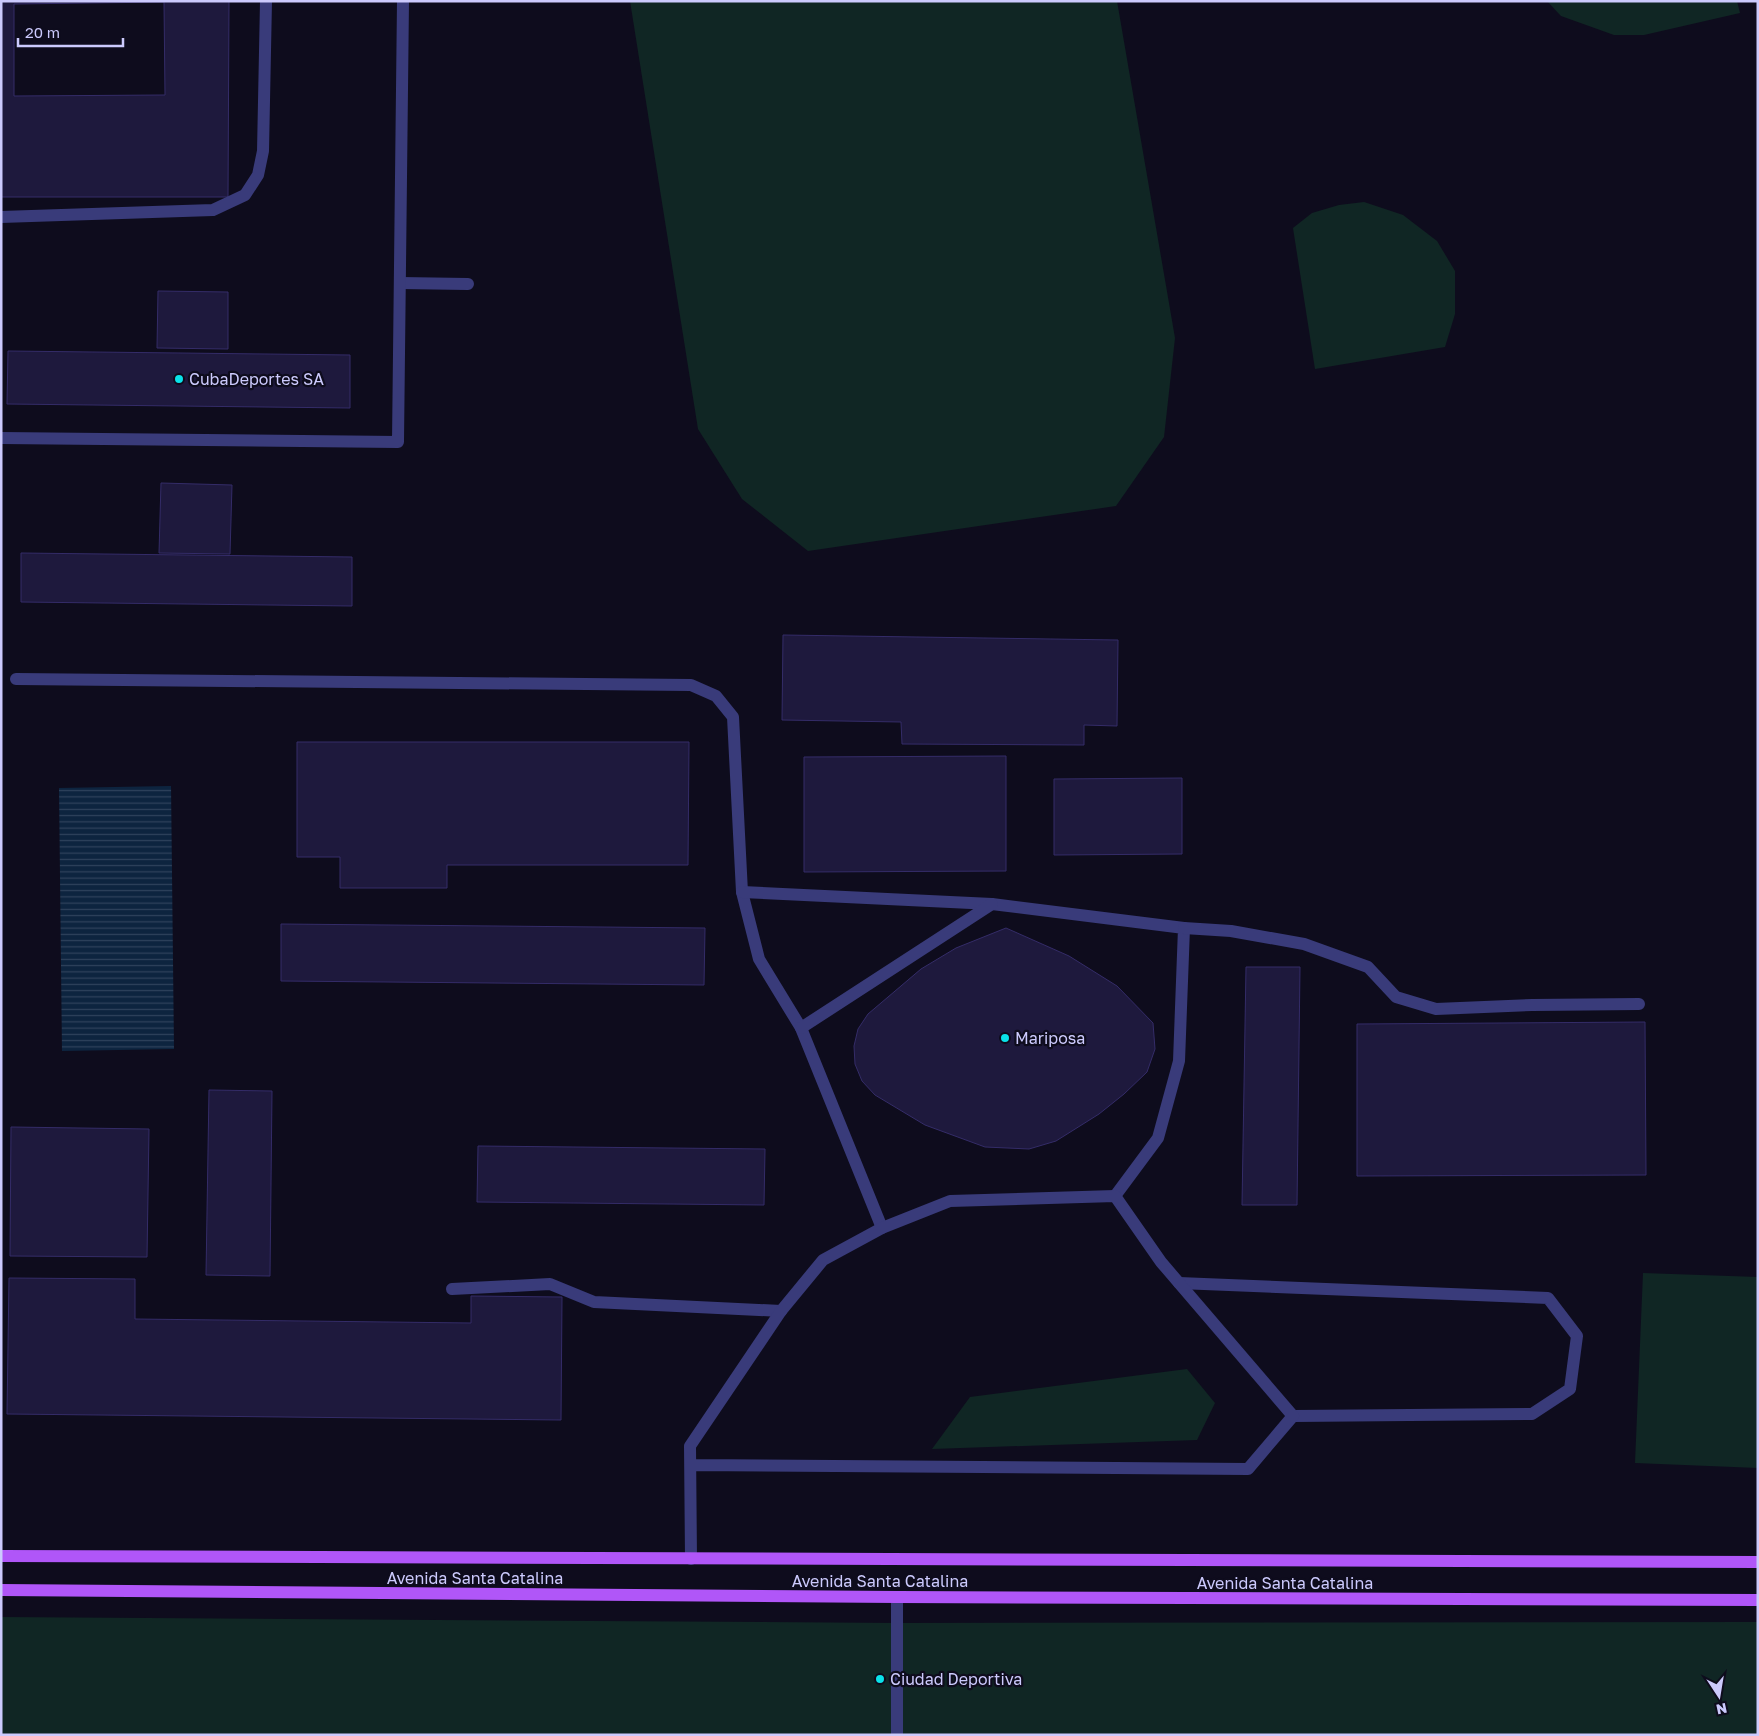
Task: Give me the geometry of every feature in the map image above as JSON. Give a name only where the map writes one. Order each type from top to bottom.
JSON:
[{"type":"main road","name":"Avenida Santa Catalina","points":[[1,1556],[1758,1562]]},
{"type":"main road","name":"Avenida Santa Catalina","points":[[1,1590],[898,1598],[1758,1600]]},
{"type":"lane","points":[[1,218],[213,210],[245,195],[258,175],[263,151],[266,1]]},
{"type":"lane","points":[[1,438],[398,442],[403,1]]},
{"type":"lane","points":[[400,283],[468,284]]},
{"type":"lane","points":[[16,679],[691,685],[716,696],[734,717],[742,892],[759,959],[801,1028],[882,1228]]},
{"type":"lane","points":[[742,892],[992,904],[1184,928],[1231,931],[1304,944],[1368,967],[1396,997],[1436,1009],[1532,1005],[1639,1004]]},
{"type":"lane","points":[[801,1028],[992,904]]},
{"type":"lane","points":[[1115,1196],[1158,1138],[1179,1060],[1184,928]]},
{"type":"lane","points":[[691,1558],[690,1446],[782,1311],[823,1260],[882,1228],[950,1201],[1115,1196]]},
{"type":"lane","points":[[1115,1196],[1161,1262],[1293,1416]]},
{"type":"lane","points":[[690,1465],[1248,1469],[1293,1416],[1532,1414],[1570,1389],[1577,1336],[1548,1298],[1179,1283]]},
{"type":"lane","points":[[452,1289],[550,1284],[594,1302],[782,1311]]},
{"type":"lane","points":[[897,1735],[898,1598]]},
{"type":"green space","points":[[630,1],[1117,1],[1175,338],[1164,437],[1116,506],[808,551],[742,499],[698,429]]},
{"type":"green space","points":[[1547,1],[1737,1],[1740,13],[1644,35],[1614,35],[1561,16]]},
{"type":"green space","points":[[1364,202],[1403,215],[1437,241],[1455,271],[1455,314],[1445,347],[1315,369],[1293,228],[1312,213],[1339,205]]},
{"type":"green space","points":[[1643,1273],[1758,1277],[1758,1468],[1635,1463]]},
{"type":"green space","points":[[1187,1369],[1215,1403],[1197,1440],[932,1449],[970,1397]]},
{"type":"green space","name":"Ciudad Deportiva","points":[[1,1617],[897,1623],[1758,1622],[1758,1735],[1,1735]]},
{"type":"water","points":[[171,786],[174,1049],[62,1051],[59,788]]},
{"type":"building","points":[[1,1],[229,1],[228,197],[1,197]],"holes":[[[164,2],[165,95],[14,96],[14,4]]]},
{"type":"building","points":[[158,291],[228,292],[228,349],[157,348]]},
{"type":"building","name":"CubaDeportes SA","points":[[8,351],[350,355],[350,408],[7,404]]},
{"type":"building","points":[[161,483],[232,485],[230,554],[159,553]]},
{"type":"building","points":[[21,553],[352,557],[352,606],[21,602]]},
{"type":"building","points":[[783,635],[1118,640],[1117,726],[1084,725],[1084,745],[902,744],[901,722],[782,720]]},
{"type":"building","points":[[297,742],[689,742],[688,865],[447,865],[447,888],[340,888],[340,857],[297,857]]},
{"type":"building","points":[[1006,756],[1006,871],[804,872],[804,757]]},
{"type":"building","points":[[1182,778],[1182,854],[1054,855],[1054,779]]},
{"type":"building","points":[[281,924],[705,928],[704,985],[281,981]]},
{"type":"building","name":"Mariposa","points":[[1006,928],[1069,956],[1117,986],[1153,1023],[1155,1049],[1147,1072],[1099,1114],[1056,1141],[1029,1149],[985,1147],[925,1125],[875,1095],[862,1081],[855,1064],[854,1046],[858,1029],[868,1014],[921,969],[956,948]]},
{"type":"building","points":[[1246,967],[1300,967],[1297,1205],[1242,1205]]},
{"type":"building","points":[[1645,1022],[1646,1175],[1357,1176],[1357,1024]]},
{"type":"building","points":[[209,1090],[272,1091],[270,1276],[206,1275]]},
{"type":"building","points":[[11,1127],[149,1129],[147,1257],[10,1256]]},
{"type":"building","points":[[478,1146],[765,1149],[764,1205],[477,1202]]},
{"type":"building","points":[[9,1278],[135,1279],[135,1319],[471,1323],[471,1296],[562,1297],[561,1420],[7,1414]]},
{"type":"place","name":"CubaDeportes SA","points":[[179,379]]},
{"type":"place","name":"Mariposa","points":[[1005,1038]]},
{"type":"place","name":"Ciudad Deportiva","points":[[880,1679]]}]
